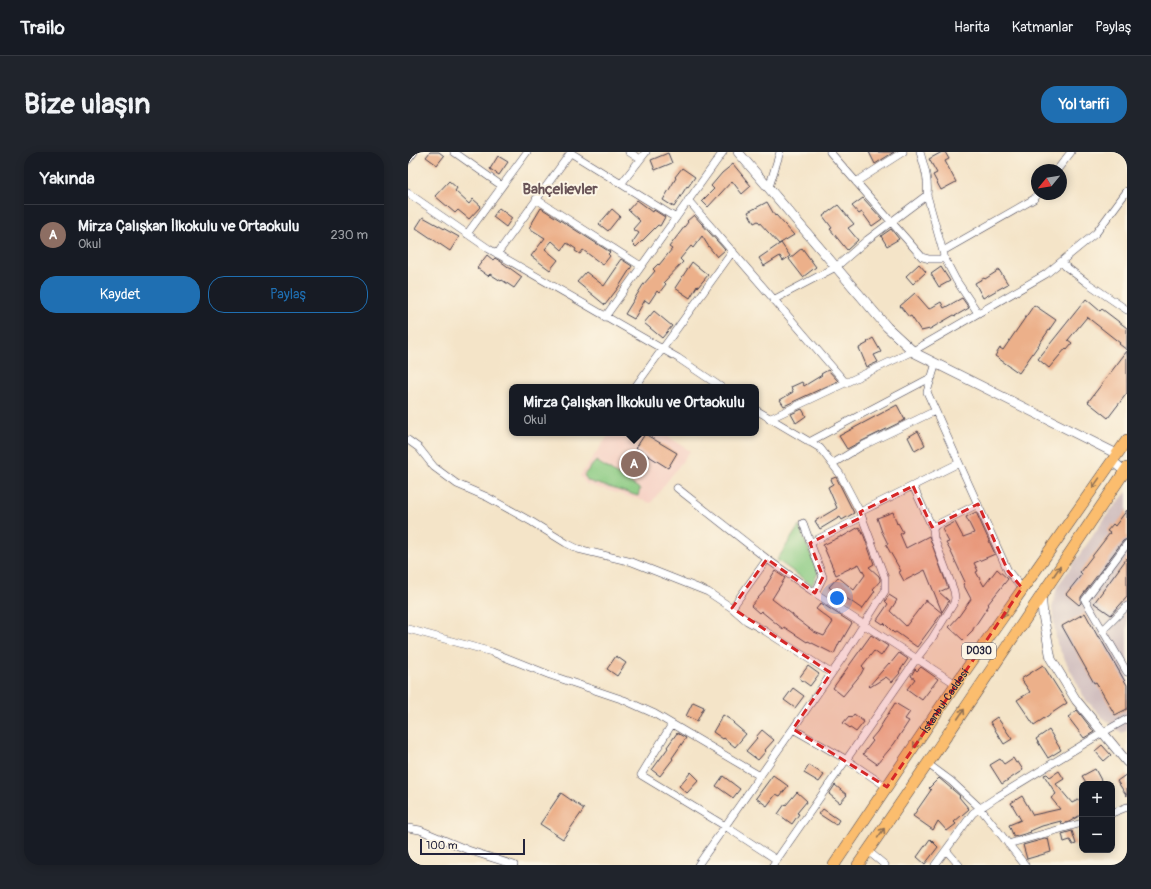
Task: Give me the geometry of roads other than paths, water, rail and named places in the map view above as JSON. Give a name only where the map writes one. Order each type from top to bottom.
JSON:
[{"type":"main road","name":"İstanbul Caddesi","points":[[834,865],[1022,588],[1121,451]]},
{"type":"main road","name":"İstanbul Caddesi","points":[[858,865],[1126,471]]},
{"type":"street","points":[[408,160],[414,152]]},
{"type":"street","points":[[454,152],[502,186]]},
{"type":"street","points":[[467,234],[527,152]]},
{"type":"street","points":[[497,254],[571,152],[676,218]]},
{"type":"street","points":[[629,152],[640,159]]},
{"type":"street","points":[[621,184],[646,152]]},
{"type":"street","points":[[605,317],[723,152]]},
{"type":"street","points":[[738,152],[888,327],[913,351],[936,364],[1121,451],[1126,471]]},
{"type":"street","points":[[769,187],[780,152]]},
{"type":"street","points":[[830,152],[922,256],[929,259],[945,259]]},
{"type":"street","points":[[856,182],[903,152]]},
{"type":"street","points":[[920,152],[927,176],[927,195],[945,259],[956,280],[978,313]]},
{"type":"street","points":[[1062,164],[1071,152]]},
{"type":"street","points":[[769,419],[913,351],[1046,274],[1096,233],[1127,191]]},
{"type":"street","points":[[408,193],[497,254],[662,349],[716,384]]},
{"type":"street","points":[[773,300],[836,267],[867,240],[927,195]]},
{"type":"street","points":[[536,199],[641,266]]},
{"type":"street","points":[[688,200],[846,383]]},
{"type":"street","points":[[943,252],[1032,200]]},
{"type":"street","points":[[637,384],[733,251]]},
{"type":"street","points":[[1062,261],[1065,266],[1086,282],[1094,286],[1127,310]]},
{"type":"street","points":[[936,364],[927,392],[1008,571],[1022,588]]},
{"type":"street","points":[[809,442],[932,377]]},
{"type":"street","points":[[832,464],[862,446],[935,411]]},
{"type":"street","points":[[698,865],[831,674],[885,592],[885,578],[861,515],[840,474],[820,448],[759,412]]},
{"type":"street","points":[[408,440],[419,448],[434,466],[457,484],[487,497],[578,549],[632,562],[708,592],[732,608],[747,621],[766,631],[831,674]]},
{"type":"street","points":[[810,543],[913,486],[959,463]]},
{"type":"street","points":[[672,724],[641,775],[725,826],[775,862],[931,640],[954,603],[954,591],[934,538],[933,529],[913,486]]},
{"type":"street","points":[[676,488],[767,559],[815,593],[956,684]]},
{"type":"street","points":[[933,529],[936,525],[978,504]]},
{"type":"street","points":[[803,523],[823,577],[815,593]]},
{"type":"street","points":[[1127,544],[1085,600],[1127,672]]},
{"type":"street","points":[[732,608],[767,559]]},
{"type":"street","points":[[1041,594],[1043,615],[1051,659],[1076,700],[1127,762]]},
{"type":"street","points":[[1103,630],[1127,606]]},
{"type":"street","points":[[408,629],[492,652],[550,675],[624,700],[655,714],[760,776]]},
{"type":"street","points":[[935,865],[973,813],[1003,793],[1127,719]]},
{"type":"street","points":[[793,729],[846,760],[887,787]]},
{"type":"street","points":[[928,764],[951,781],[980,808],[1025,865]]},
{"type":"street","points":[[1115,812],[1127,807]]},
{"type":"street","points":[[1008,844],[1079,824]]},
{"type":"street","points":[[408,828],[420,830],[468,850],[514,865]]},
{"type":"street","points":[[946,850],[959,865]]},
{"type":"street","points":[[868,851],[885,865]]},
{"type":"place","name":"Mirza Çalışkan İlkokulu ve Ortaokulu","points":[[634,464]]},
{"type":"district","name":"Bahçelievler","points":[[560,189]]}]
